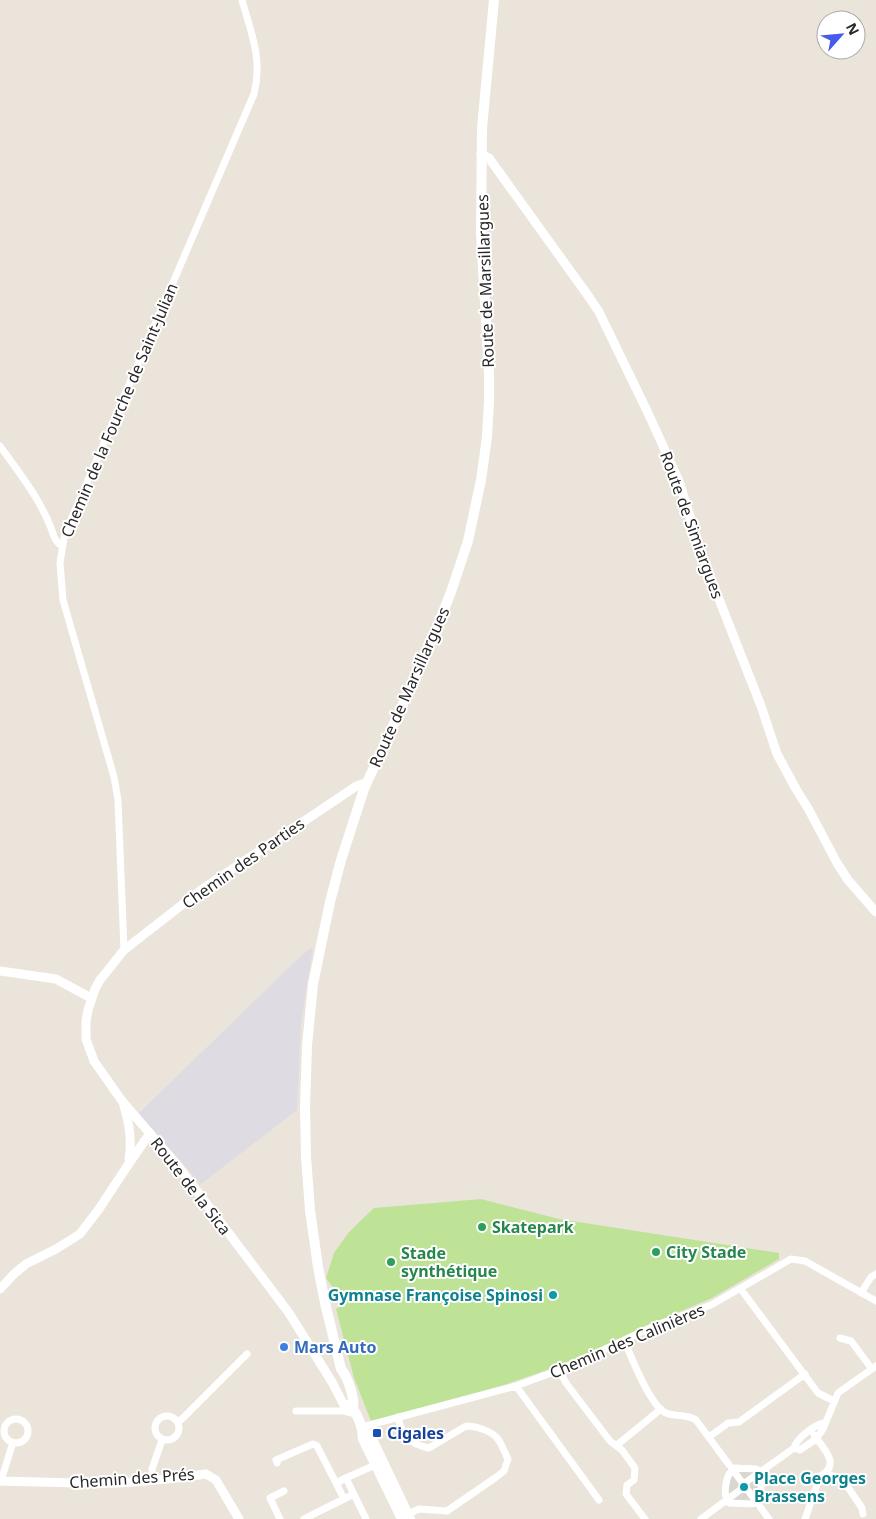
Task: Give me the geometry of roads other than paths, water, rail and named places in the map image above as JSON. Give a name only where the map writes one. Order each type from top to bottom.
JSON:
[{"type":"main road","name":"Route de Marsillargues","points":[[405,1517],[379,1464],[370,1435],[363,1429],[348,1405],[325,1303],[310,1210],[306,1157],[307,1046],[313,984],[341,860],[366,784],[434,636],[452,589],[468,541],[481,480],[487,437],[489,383],[481,233],[481,154],[484,94],[494,0]]},
{"type":"street","name":"Chemin de la Fourche de Saint-Julian","points":[[124,950],[118,800],[108,754],[63,600],[60,563],[62,546],[70,522],[254,94],[258,71],[257,54],[242,0]]},
{"type":"street","name":"Route de Simiargues","points":[[481,154],[489,158],[599,312],[674,468],[706,565],[762,706],[777,754],[837,864],[848,880],[876,912]]},
{"type":"street","points":[[0,446],[36,497],[50,524],[55,539],[62,546]]},
{"type":"street","name":"Chemin des Parties","points":[[124,950],[201,890],[355,787],[366,784]]},
{"type":"street","name":"Route de la Sica","points":[[124,950],[100,980],[91,998],[86,1021],[86,1039],[94,1061],[122,1101],[178,1166],[289,1313],[352,1411]]},
{"type":"street","points":[[0,971],[56,979],[91,998]]},
{"type":"street","points":[[122,1101],[127,1117],[130,1150],[128,1165]]},
{"type":"street","points":[[0,1290],[26,1264],[80,1234],[99,1210],[150,1134]]},
{"type":"street","name":"Chemin des Calinières","points":[[363,1429],[398,1417],[516,1386],[559,1370],[654,1326],[711,1305],[791,1259],[805,1262],[876,1301]]},
{"type":"street","points":[[861,1292],[871,1277],[876,1274]]},
{"type":"street","points":[[740,1288],[818,1393],[834,1401]]},
{"type":"street","points":[[794,1448],[800,1450],[816,1438],[823,1429],[838,1393],[874,1368],[851,1341],[840,1338]]},
{"type":"street","points":[[624,1340],[645,1387],[661,1410],[667,1413],[691,1417],[696,1420],[769,1519]]},
{"type":"street","points":[[177,1422],[247,1354]]},
{"type":"street","points":[[559,1370],[610,1441],[617,1446],[635,1468],[634,1480],[628,1485],[626,1494],[645,1519]]},
{"type":"street","points":[[709,1438],[728,1423],[739,1422],[805,1374]]},
{"type":"street","points":[[516,1386],[599,1500]]},
{"type":"street","points":[[617,1446],[661,1410]]},
{"type":"street","points":[[296,1411],[352,1411]]},
{"type":"street","points":[[162,1416],[171,1416],[177,1422],[179,1430],[174,1438],[166,1441],[162,1440],[156,1435],[154,1427],[162,1416]]},
{"type":"street","points":[[398,1417],[410,1442],[429,1448],[466,1426],[473,1426],[492,1432],[498,1438],[508,1459],[504,1470],[496,1478],[447,1511],[441,1512],[426,1508],[419,1509],[405,1517]]},
{"type":"street","points":[[701,1519],[744,1487],[746,1482],[794,1448],[795,1442],[810,1430],[824,1423]]},
{"type":"street","points":[[805,1519],[820,1476],[826,1473],[831,1466],[830,1459],[810,1430]]},
{"type":"street","points":[[153,1481],[152,1469],[162,1440]]},
{"type":"street","points":[[1,1481],[13,1442]]},
{"type":"street","points":[[277,1463],[276,1460],[315,1444],[344,1499]]},
{"type":"street","points":[[336,1483],[379,1464]]},
{"type":"street","points":[[726,1501],[729,1503],[752,1504],[756,1503],[759,1499],[762,1477],[760,1472],[757,1470],[732,1469]]},
{"type":"street","points":[[726,1501],[725,1496],[729,1473],[732,1469]]},
{"type":"street","points":[[826,1473],[843,1480],[862,1508],[863,1514]]},
{"type":"street","name":"Chemin des Prés","points":[[1,1481],[113,1483],[153,1481],[206,1474],[216,1480],[240,1519]]},
{"type":"street","points":[[346,1478],[366,1519]]},
{"type":"street","points":[[280,1519],[270,1498],[284,1491]]},
{"type":"street","points":[[307,1518],[354,1494]]},
{"type":"place","name":"Skatepark","points":[[482,1227]]},
{"type":"place","name":"City Stade","points":[[656,1252]]},
{"type":"place","name":"Stade synthétique","points":[[391,1262]]},
{"type":"place","name":"Gymnase Françoise Spinosi","points":[[553,1295]]},
{"type":"place","name":"Mars Auto","points":[[284,1347]]},
{"type":"place","name":"Cigales","points":[[377,1433]]},
{"type":"place","name":"Place Georges Brassens","points":[[744,1487]]}]
